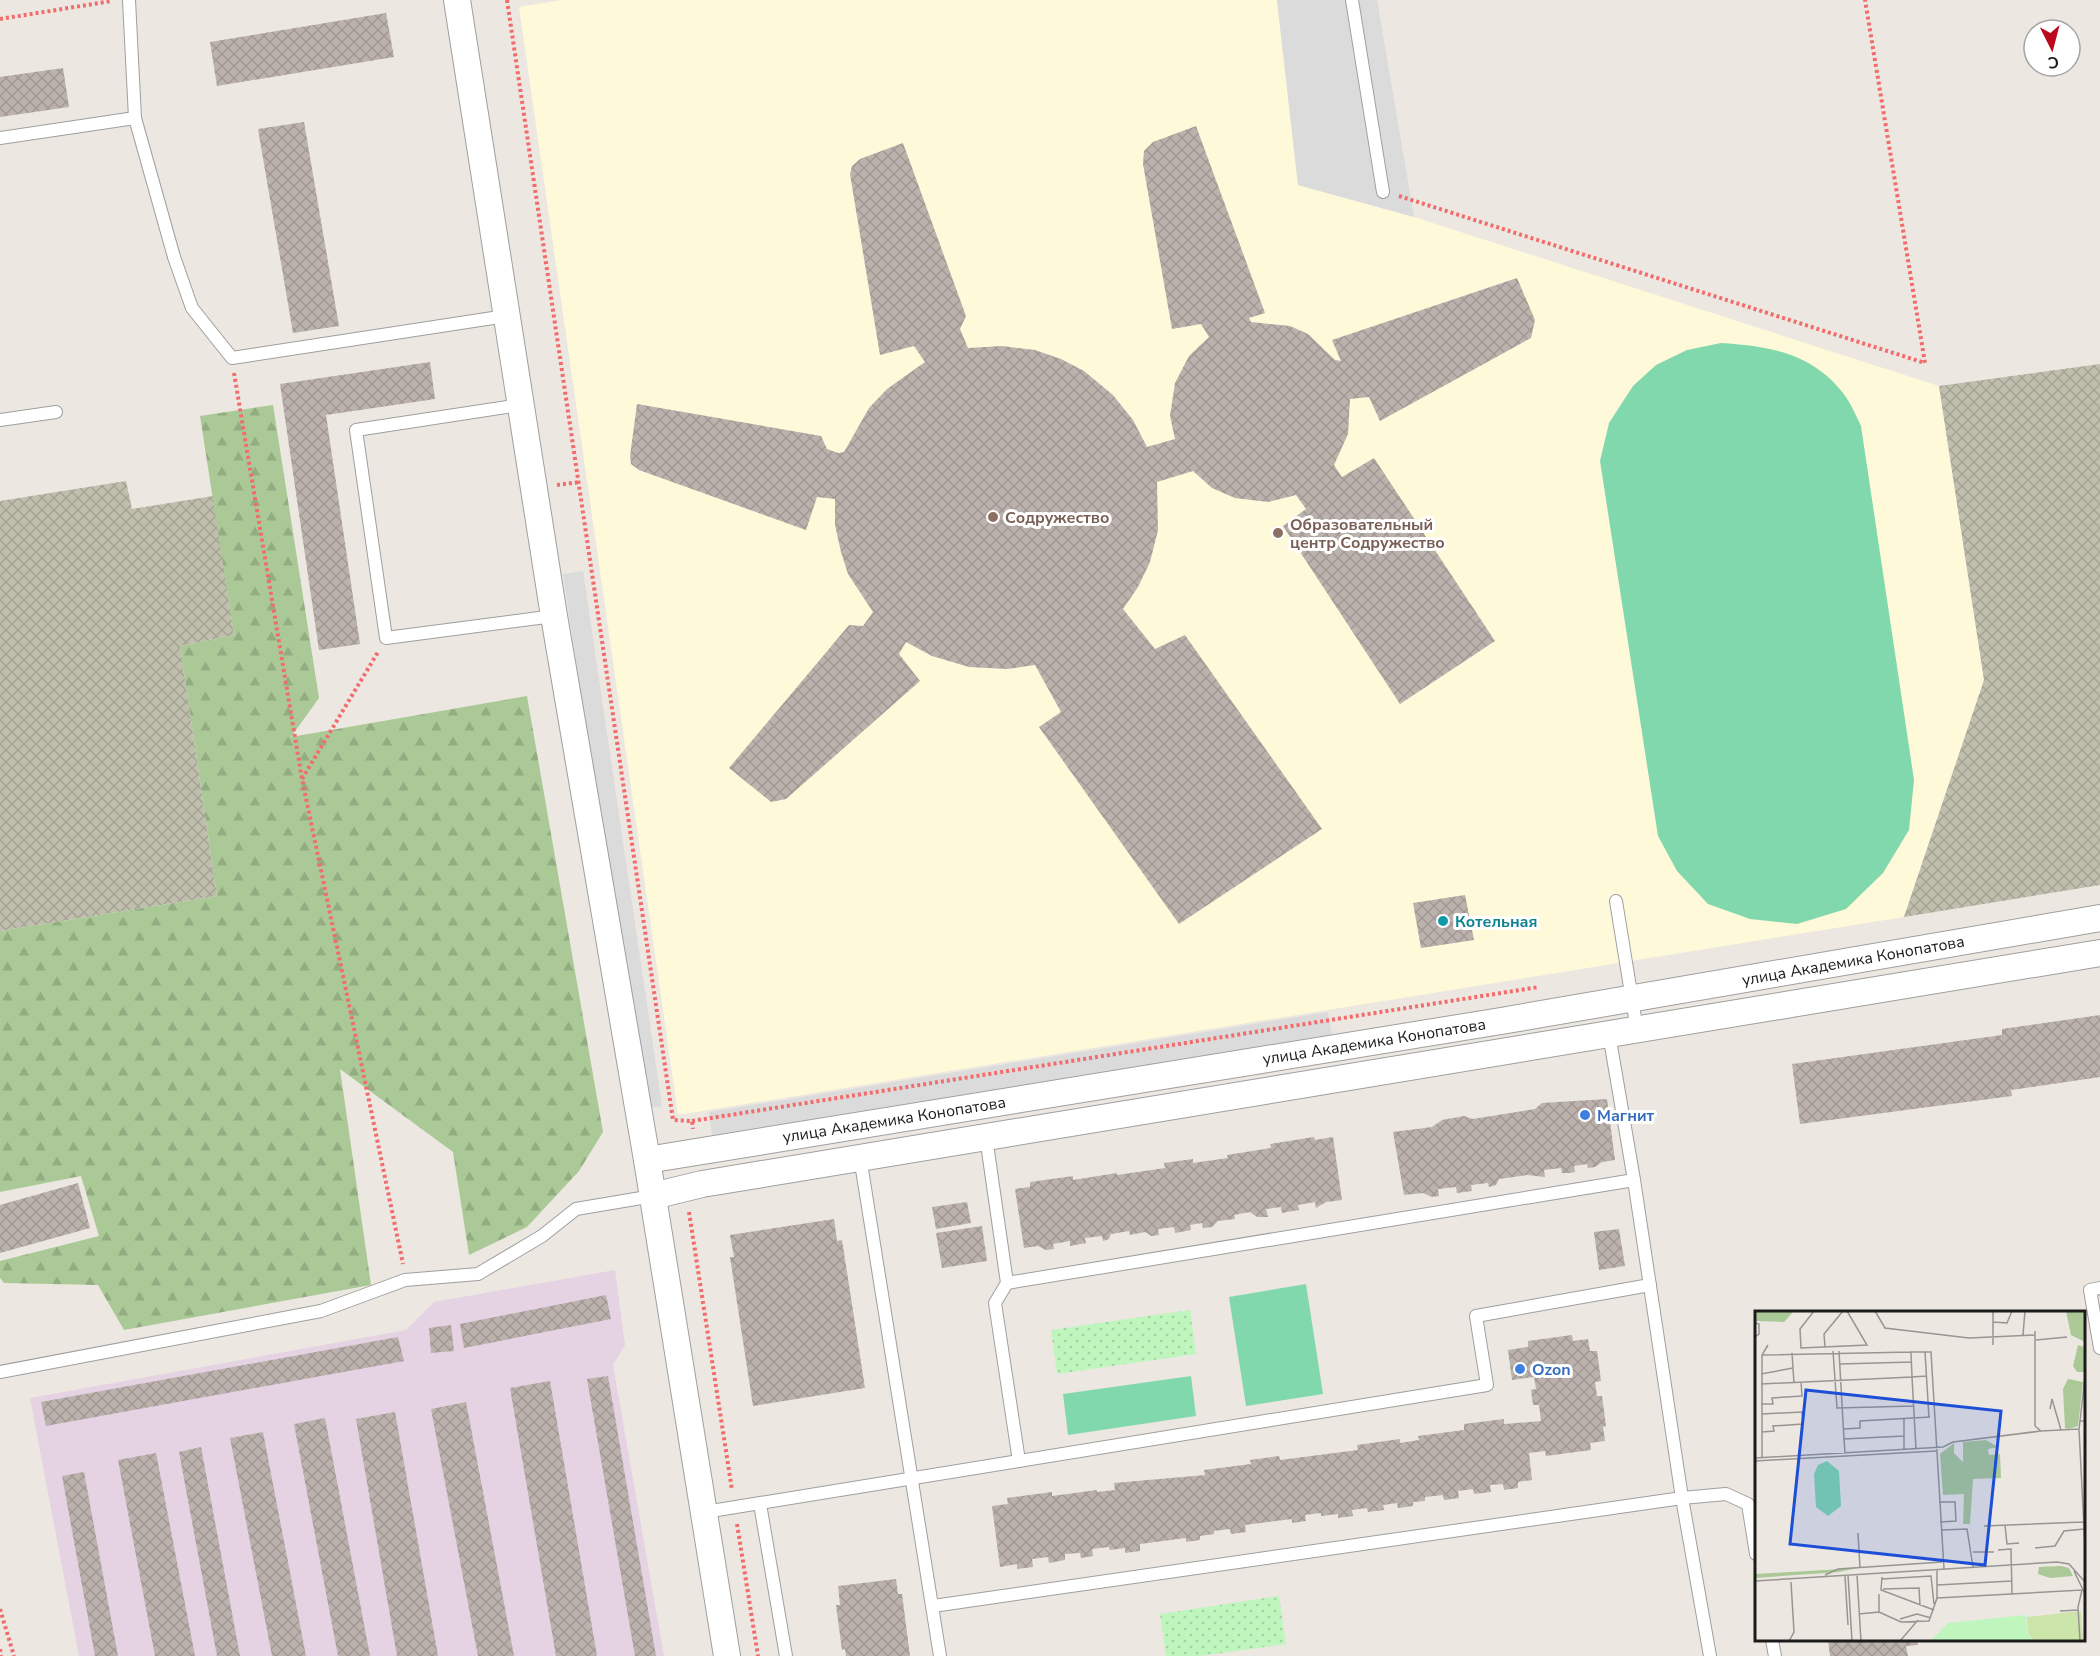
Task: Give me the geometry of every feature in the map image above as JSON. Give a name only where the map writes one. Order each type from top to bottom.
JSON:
[{"type":"street","points":[[457,0],[554,616],[653,1196],[727,1656]]},
{"type":"street","name":"улица Академика Конопатова","points":[[647,1160],[1632,998],[2100,918]]},
{"type":"street","name":"улица Академика Конопатова","points":[[653,1196],[702,1184],[860,1157],[2100,953]]},
{"type":"lane","points":[[129,0],[135,118],[174,257],[192,309],[232,358],[506,316]]},
{"type":"lane","points":[[1352,0],[1383,192]]},
{"type":"lane","points":[[0,138],[135,118]]},
{"type":"lane","points":[[520,405],[356,430],[386,638],[554,616]]},
{"type":"lane","points":[[0,420],[56,412]]},
{"type":"lane","points":[[1616,901],[1637,1030]]},
{"type":"lane","points":[[1609,1034],[1634,1180],[1682,1498],[1710,1656]]},
{"type":"lane","points":[[986,1137],[1007,1283],[995,1303],[1019,1461]]},
{"type":"lane","points":[[860,1157],[940,1656]]},
{"type":"lane","points":[[1007,1283],[1634,1180]]},
{"type":"lane","points":[[0,1372],[321,1311],[405,1280],[478,1274],[542,1236],[576,1209],[653,1196]]},
{"type":"lane","points":[[705,1512],[1487,1385],[1476,1316],[1650,1285]]},
{"type":"lane","points":[[2100,1288],[2090,1290],[2100,1348]]},
{"type":"lane","points":[[933,1606],[1682,1498],[1726,1494],[1748,1504],[1755,1548]]},
{"type":"lane","points":[[760,1504],[786,1656]]},
{"type":"lane","points":[[1772,1641],[1775,1656]]},
{"type":"path","points":[[0,19],[116,0]]},
{"type":"path","points":[[507,0],[673,1120],[692,1120],[1545,986]]},
{"type":"path","points":[[1383,192],[1925,363],[1865,0]]},
{"type":"path","points":[[232,358],[302,779],[399,1241]]},
{"type":"path","points":[[302,779],[386,638]]},
{"type":"path","points":[[692,1120],[698,1151]]},
{"type":"path","points":[[702,1184],[688,1205],[758,1656]]},
{"type":"path","points":[[0,1609],[14,1656]]},
{"type":"path","points":[[0,1649],[1,1656]]},
{"type":"shaded area","name":"Образовательный центр Содружество","points":[[562,0],[1277,0],[1298,185],[1414,217],[1939,386],[1984,680],[1904,917],[678,1115],[519,7]]},
{"type":"shaded area","points":[[1277,0],[1377,0],[1414,217],[1298,185]]},
{"type":"shaded area","points":[[2100,364],[2100,885],[1904,917],[1984,680],[1939,386]]},
{"type":"shaded area","points":[[126,481],[132,509],[213,496],[234,635],[180,646],[217,896],[0,931],[0,501]]},
{"type":"shaded area","points":[[583,571],[662,1106],[643,1109],[563,574]]},
{"type":"shaded area","points":[[1328,1012],[1332,1035],[712,1135],[709,1112]]},
{"type":"shaded area","points":[[615,1270],[625,1345],[613,1365],[664,1656],[79,1656],[30,1398],[406,1330],[434,1302]]},
{"type":"green space","points":[[1721,343],[1756,346],[1803,360],[1831,379],[1851,405],[1861,426],[1914,780],[1909,830],[1883,873],[1846,909],[1797,924],[1750,919],[1708,904],[1677,871],[1658,836],[1600,461],[1609,423],[1633,386],[1656,365],[1687,350]]},
{"type":"green space","points":[[273,405],[319,698],[291,737],[527,696],[603,1132],[579,1171],[527,1227],[469,1255],[453,1152],[340,1069],[371,1285],[124,1330],[98,1285],[4,1283],[0,1278],[0,1261],[99,1236],[81,1176],[0,1192],[0,931],[217,896],[180,646],[234,635],[200,416]]},
{"type":"green space","points":[[1306,1284],[1323,1394],[1246,1406],[1229,1297]]},
{"type":"green space","points":[[1190,1310],[1196,1354],[1057,1374],[1051,1330]]},
{"type":"green space","points":[[1191,1376],[1196,1416],[1068,1435],[1063,1394]]},
{"type":"green space","points":[[1279,1596],[1286,1644],[1200,1656],[1166,1656],[1160,1614]]},
{"type":"building","points":[[386,13],[394,57],[217,86],[210,42]]},
{"type":"building","points":[[63,68],[69,107],[0,117],[0,77]]},
{"type":"building","points":[[304,122],[339,326],[293,333],[258,129]]},
{"type":"building","points":[[1196,126],[1265,313],[1249,318],[1251,322],[1290,326],[1308,334],[1335,360],[1341,361],[1332,340],[1517,278],[1535,320],[1531,338],[1380,421],[1369,397],[1350,399],[1348,434],[1334,465],[1342,477],[1374,458],[1495,641],[1400,704],[1283,526],[1306,509],[1296,495],[1268,502],[1235,498],[1212,488],[1193,471],[1157,482],[1158,530],[1150,562],[1138,587],[1123,609],[1155,649],[1185,635],[1322,829],[1179,924],[1039,727],[1061,712],[1035,665],[1007,669],[969,667],[932,656],[906,642],[899,654],[920,681],[786,799],[771,802],[729,768],[849,625],[863,626],[873,612],[848,574],[835,525],[835,499],[817,497],[806,530],[639,470],[631,464],[630,456],[637,404],[821,436],[827,449],[838,453],[844,452],[869,408],[887,389],[925,362],[914,346],[880,355],[850,174],[852,166],[860,159],[903,143],[966,316],[960,329],[968,348],[1002,346],[1035,350],[1061,359],[1084,371],[1113,395],[1133,420],[1147,447],[1175,439],[1170,416],[1175,383],[1189,356],[1209,337],[1201,324],[1172,329],[1143,164],[1144,151],[1153,142]]},
{"type":"building","points":[[430,362],[435,399],[326,415],[360,644],[319,650],[280,384]]},
{"type":"building","name":"Котельная","points":[[1465,895],[1474,940],[1421,948],[1413,903]]},
{"type":"building","points":[[2100,1015],[2100,1077],[2011,1090],[2012,1096],[1800,1124],[1792,1064],[2002,1035],[2002,1029]]},
{"type":"building","points":[[1607,1099],[1615,1160],[1602,1162],[1595,1167],[1588,1168],[1587,1164],[1574,1166],[1575,1172],[1569,1173],[1562,1173],[1561,1168],[1544,1170],[1545,1177],[1527,1175],[1499,1179],[1496,1185],[1489,1187],[1488,1183],[1471,1185],[1472,1191],[1457,1193],[1456,1187],[1438,1189],[1439,1196],[1432,1197],[1423,1193],[1404,1195],[1393,1132],[1432,1127],[1442,1120],[1464,1116],[1473,1119],[1535,1109],[1542,1103]]},
{"type":"building","points":[[1314,1137],[1315,1140],[1333,1137],[1342,1200],[1326,1202],[1316,1208],[1315,1202],[1298,1205],[1299,1210],[1282,1213],[1281,1207],[1266,1209],[1268,1217],[1257,1217],[1250,1212],[1234,1215],[1235,1219],[1218,1221],[1212,1227],[1203,1228],[1202,1223],[1190,1225],[1191,1230],[1175,1233],[1174,1227],[1158,1229],[1159,1235],[1151,1236],[1145,1232],[1130,1235],[1129,1231],[1111,1234],[1109,1239],[1103,1241],[1102,1236],[1085,1238],[1086,1243],[1070,1246],[1070,1241],[1053,1244],[1054,1249],[1046,1250],[1038,1246],[1024,1248],[1015,1189],[1030,1187],[1030,1182],[1073,1176],[1073,1180],[1165,1168],[1164,1163],[1193,1159],[1193,1163],[1228,1158],[1227,1155],[1271,1148],[1270,1144]]},
{"type":"building","points":[[78,1183],[90,1228],[0,1253],[0,1205]]},
{"type":"building","points":[[967,1202],[971,1223],[936,1229],[932,1207]]},
{"type":"building","points":[[834,1219],[837,1241],[842,1240],[865,1388],[753,1406],[730,1257],[734,1257],[730,1235]]},
{"type":"building","points":[[982,1226],[987,1261],[942,1268],[936,1233]]},
{"type":"building","points":[[1619,1229],[1625,1266],[1599,1270],[1594,1232]]},
{"type":"building","points":[[606,1295],[611,1319],[464,1348],[460,1324]]},
{"type":"building","points":[[451,1325],[454,1351],[431,1353],[429,1328]]},
{"type":"building","points":[[1572,1335],[1573,1341],[1588,1339],[1590,1351],[1597,1351],[1601,1381],[1595,1382],[1597,1396],[1602,1396],[1606,1426],[1603,1427],[1605,1441],[1590,1443],[1591,1450],[1546,1456],[1545,1451],[1529,1453],[1532,1480],[1518,1482],[1518,1488],[1504,1490],[1503,1484],[1490,1485],[1491,1492],[1474,1494],[1473,1489],[1458,1491],[1459,1498],[1444,1500],[1443,1495],[1425,1497],[1425,1501],[1413,1502],[1413,1506],[1398,1508],[1397,1503],[1383,1505],[1384,1510],[1368,1512],[1367,1508],[1352,1510],[1353,1516],[1338,1518],[1338,1514],[1305,1515],[1306,1521],[1292,1523],[1292,1519],[1245,1525],[1246,1532],[1231,1534],[1230,1529],[1200,1536],[1200,1540],[1186,1542],[1186,1538],[1140,1544],[1140,1551],[1125,1553],[1125,1548],[1110,1550],[1109,1547],[1092,1549],[1093,1556],[1081,1558],[1080,1553],[1065,1554],[1065,1560],[1049,1563],[1048,1557],[1032,1559],[1033,1567],[1017,1569],[1017,1564],[1000,1567],[992,1506],[1008,1504],[1007,1498],[1052,1492],[1052,1496],[1115,1490],[1114,1483],[1205,1475],[1204,1470],[1251,1464],[1250,1460],[1279,1456],[1280,1460],[1358,1450],[1357,1445],[1400,1439],[1400,1443],[1419,1440],[1418,1436],[1464,1430],[1464,1424],[1504,1419],[1504,1424],[1541,1421],[1539,1405],[1533,1405],[1531,1390],[1536,1389],[1534,1377],[1512,1380],[1508,1350],[1528,1347],[1528,1341]]},
{"type":"building","points":[[398,1337],[404,1361],[46,1426],[41,1402]]},
{"type":"building","points":[[608,1376],[656,1656],[635,1656],[587,1379]]},
{"type":"building","points":[[550,1381],[597,1656],[556,1656],[510,1388]]},
{"type":"building","points":[[466,1402],[514,1656],[478,1656],[431,1409]]},
{"type":"building","points":[[395,1412],[438,1656],[397,1656],[356,1419]]},
{"type":"building","points":[[325,1418],[370,1656],[338,1656],[294,1424]]},
{"type":"building","points":[[263,1432],[306,1656],[272,1656],[230,1438]]},
{"type":"building","points":[[201,1447],[240,1656],[217,1656],[179,1452]]},
{"type":"building","points":[[156,1453],[195,1656],[155,1656],[118,1460]]},
{"type":"building","points":[[84,1472],[118,1656],[95,1656],[62,1476]]},
{"type":"building","points":[[896,1579],[898,1594],[902,1594],[910,1656],[846,1656],[845,1649],[842,1650],[836,1605],[840,1605],[838,1586]]},
{"type":"building","points":[[1828,1641],[1917,1641],[1918,1645],[1906,1646],[1908,1656],[1830,1656]]},
{"type":"place","name":"Содружество","points":[[993,517]]},
{"type":"place","name":"Образовательный центр Содружество","points":[[1278,533]]},
{"type":"place","name":"Котельная","points":[[1443,921]]},
{"type":"place","name":"Магнит","points":[[1585,1115]]},
{"type":"place","name":"Ozon","points":[[1520,1369]]}]
